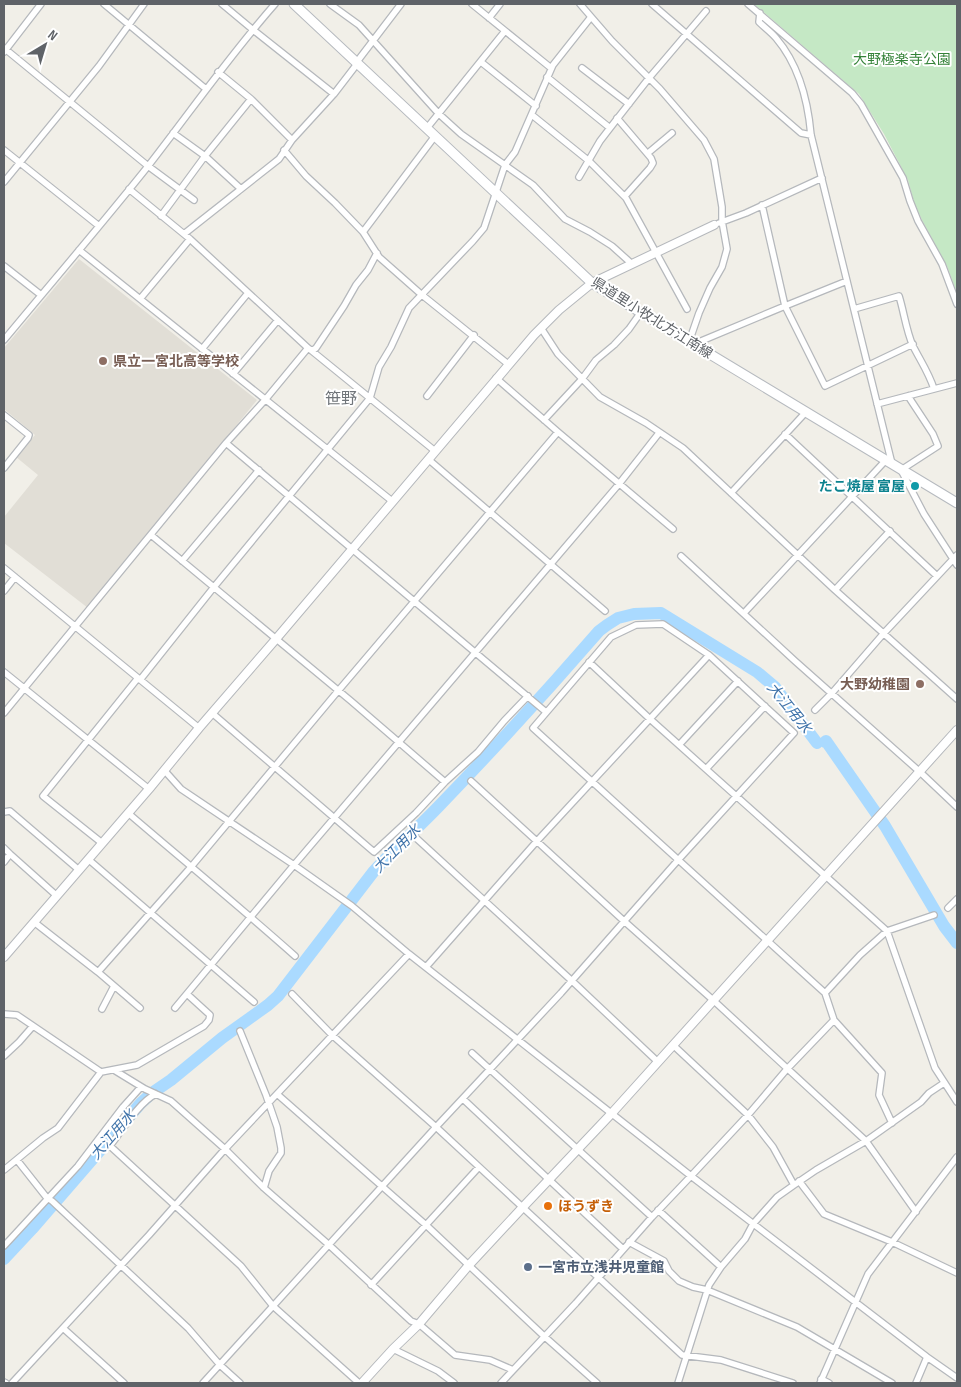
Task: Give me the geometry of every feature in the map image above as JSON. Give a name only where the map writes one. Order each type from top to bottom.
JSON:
[{"type":"main road","name":"県道里小牧北方江南線","points":[[294,4],[592,283],[957,503]]},
{"type":"street","points":[[41,4],[5,50],[148,166],[194,200]]},
{"type":"street","points":[[104,4],[206,89]]},
{"type":"street","points":[[4,182],[98,66],[144,4]]},
{"type":"street","points":[[222,4],[334,94]]},
{"type":"street","points":[[4,340],[148,166],[218,72],[252,29],[275,4]]},
{"type":"street","points":[[330,4],[358,25],[439,114],[461,134],[534,185],[565,219],[612,246],[632,264]]},
{"type":"street","points":[[184,234],[279,159],[292,140],[334,94],[372,40],[401,4]]},
{"type":"street","points":[[472,4],[551,68]]},
{"type":"street","points":[[489,18],[500,4]]},
{"type":"street","points":[[580,4],[704,140],[714,159],[727,249],[726,257],[705,298],[692,343]]},
{"type":"street","points":[[652,4],[801,133],[811,135]]},
{"type":"street","points":[[748,4],[852,93],[861,104],[903,178],[918,221],[942,264],[957,304]]},
{"type":"street","points":[[579,177],[600,141],[649,78],[706,10]]},
{"type":"street","points":[[744,613],[852,496],[889,462],[848,281],[811,135],[805,96],[790,59],[776,38],[759,22],[760,14]]},
{"type":"street","points":[[102,843],[43,796],[370,398],[379,367],[391,347],[409,308],[484,228],[505,165],[515,152],[551,68],[591,17]]},
{"type":"street","points":[[427,128],[506,31]]},
{"type":"street","points":[[481,62],[536,106]]},
{"type":"street","points":[[582,68],[629,104]]},
{"type":"street","points":[[218,72],[251,99],[292,140]]},
{"type":"street","points":[[547,77],[610,128]]},
{"type":"street","points":[[161,216],[205,156],[251,99]]},
{"type":"street","points":[[532,115],[589,161],[625,196],[687,310]]},
{"type":"street","points":[[618,118],[648,153],[653,163],[625,196]]},
{"type":"street","points":[[173,134],[205,156],[241,189]]},
{"type":"street","points":[[648,153],[672,134]]},
{"type":"street","points":[[363,232],[435,136]]},
{"type":"street","points":[[4,150],[98,226]]},
{"type":"street","points":[[284,150],[306,176],[363,232],[379,257],[508,364]]},
{"type":"street","points":[[4,957],[496,378],[541,328],[592,283],[722,221],[822,178]]},
{"type":"street","points":[[129,189],[190,239],[310,349],[435,452]]},
{"type":"street","points":[[762,205],[784,306],[825,386],[913,344]]},
{"type":"street","points":[[140,300],[190,239]]},
{"type":"street","points":[[79,250],[392,501]]},
{"type":"street","points":[[4,713],[226,443],[310,349],[316,348],[356,285],[368,270],[376,253]]},
{"type":"street","points":[[4,266],[41,295]]},
{"type":"street","points":[[692,343],[848,281]]},
{"type":"street","points":[[202,349],[248,293]]},
{"type":"street","points":[[854,308],[899,296],[913,344],[931,379],[934,389]]},
{"type":"street","points":[[544,420],[582,379],[596,360],[629,329],[641,312]]},
{"type":"street","points":[[233,374],[278,320]]},
{"type":"street","points":[[541,328],[558,354],[600,396],[646,423],[683,448],[835,590],[957,699]]},
{"type":"street","points":[[427,396],[474,335]]},
{"type":"street","points":[[496,378],[673,529]]},
{"type":"street","points":[[877,404],[957,383]]},
{"type":"street","points":[[815,710],[937,576],[956,559],[924,514],[901,470],[938,446],[908,396]]},
{"type":"street","points":[[731,493],[806,412]]},
{"type":"street","points":[[4,415],[29,435],[4,468]]},
{"type":"street","points":[[98,972],[151,913],[558,432]]},
{"type":"street","points":[[175,1008],[659,433]]},
{"type":"street","points":[[785,434],[937,576]]},
{"type":"street","points":[[226,443],[546,712]]},
{"type":"street","points":[[428,459],[605,610]]},
{"type":"street","points":[[182,561],[259,470]]},
{"type":"street","points":[[835,590],[890,531]]},
{"type":"street","points":[[151,535],[446,782]]},
{"type":"street","points":[[681,556],[957,807]]},
{"type":"street","points":[[4,568],[198,728]]},
{"type":"street","points":[[4,591],[15,577]]},
{"type":"street","points":[[203,1383],[328,1244],[572,980],[679,859],[794,733],[709,655],[663,624],[636,625],[611,636],[533,728],[679,859],[825,993],[834,1020],[882,1073],[879,1095],[892,1123]]},
{"type":"street","points":[[426,967],[484,900],[709,655]]},
{"type":"street","points":[[589,662],[887,931],[935,1068],[957,1102]]},
{"type":"street","points":[[4,672],[148,789]]},
{"type":"street","points":[[679,745],[738,681]]},
{"type":"street","points":[[212,713],[374,852],[478,752],[528,696]]},
{"type":"street","points":[[706,769],[765,706]]},
{"type":"street","points":[[154,1094],[143,1104],[110,1146],[241,1266],[273,1306],[361,1383],[419,1324],[469,1266],[612,1113],[957,730]]},
{"type":"street","points":[[164,770],[181,789],[349,904],[409,954],[691,1176],[957,1381]]},
{"type":"street","points":[[471,781],[866,1141],[916,1212]]},
{"type":"street","points":[[4,812],[10,812],[79,870]]},
{"type":"street","points":[[128,813],[295,956]]},
{"type":"street","points":[[415,837],[572,980],[658,1062]]},
{"type":"street","points":[[4,848],[57,896]]},
{"type":"street","points":[[4,862],[10,854]]},
{"type":"street","points":[[88,859],[254,1002]]},
{"type":"street","points":[[948,908],[957,899]]},
{"type":"street","points":[[825,993],[860,955],[887,931],[934,916]]},
{"type":"street","points":[[34,922],[140,1008]]},
{"type":"street","points":[[12,1383],[149,1235],[225,1149],[409,954]]},
{"type":"street","points":[[102,1009],[114,986]]},
{"type":"street","points":[[4,1014],[17,1015],[100,1072],[137,1065],[204,1026],[209,1020],[210,1015],[187,994]]},
{"type":"street","points":[[292,994],[332,1034],[436,1127],[682,1355],[686,1354],[721,1360],[793,1383]]},
{"type":"street","points":[[500,1383],[545,1337],[658,1210],[834,1020]]},
{"type":"street","points":[[4,1056],[33,1026]]},
{"type":"street","points":[[240,1030],[277,1127],[282,1148],[281,1153],[269,1171],[264,1188]]},
{"type":"street","points":[[673,1046],[748,1114],[773,1147],[796,1183],[824,1214],[892,1242],[957,1273]]},
{"type":"street","points":[[472,1053],[652,1217]]},
{"type":"street","points":[[114,1070],[154,1094],[171,1101],[411,1321],[419,1324],[455,1355],[490,1360],[513,1370]]},
{"type":"street","points":[[4,1170],[58,1128],[100,1072]]},
{"type":"street","points":[[678,1383],[707,1290],[754,1224],[777,1198],[796,1183],[866,1141],[921,1102],[929,1093],[944,1083]]},
{"type":"street","points":[[4,1246],[50,1200],[123,1107],[143,1088]]},
{"type":"street","points":[[277,1094],[426,1225],[545,1337],[597,1383]]},
{"type":"street","points":[[462,1099],[623,1249]]},
{"type":"street","points":[[829,1383],[821,1381],[868,1274],[957,1157]]},
{"type":"street","points":[[17,1160],[50,1200],[188,1328],[220,1365],[240,1383]]},
{"type":"street","points":[[371,1285],[479,1167]]},
{"type":"street","points":[[658,1210],[722,1267]]},
{"type":"street","points":[[629,1242],[664,1260],[670,1271],[679,1281],[707,1290],[797,1326],[892,1383]]},
{"type":"street","points":[[62,1328],[124,1383]]},
{"type":"street","points":[[393,1349],[438,1370],[454,1383]]},
{"type":"street","points":[[916,1383],[927,1357]]},
{"type":"shaded area","points":[[79,259],[257,400],[88,608],[4,543],[4,517],[38,475],[16,457],[35,435],[4,409],[4,348]]},
{"type":"green space","name":"大野極楽寺公園","points":[[754,4],[957,4],[957,293],[947,266],[914,202],[908,180],[884,134],[859,94]]},
{"type":"waterway","name":"大江用水","points":[[4,1259],[141,1103],[278,996],[374,871],[480,763],[599,631],[618,618],[634,614],[661,613],[757,672],[775,687],[817,743]]},
{"type":"waterway","name":"大江用水","points":[[825,742],[885,826],[944,926],[957,943]]},
{"type":"place","name":"県立一宮北高等学校","points":[[103,361]]},
{"type":"place","name":"たこ焼屋 富屋","points":[[915,486]]},
{"type":"place","name":"大野幼稚園","points":[[920,684]]},
{"type":"place","name":"ほうずき","points":[[548,1206]]},
{"type":"place","name":"一宮市立浅井児童館","points":[[528,1267]]},
{"type":"district","name":"笹野","points":[[341,399]]}]
